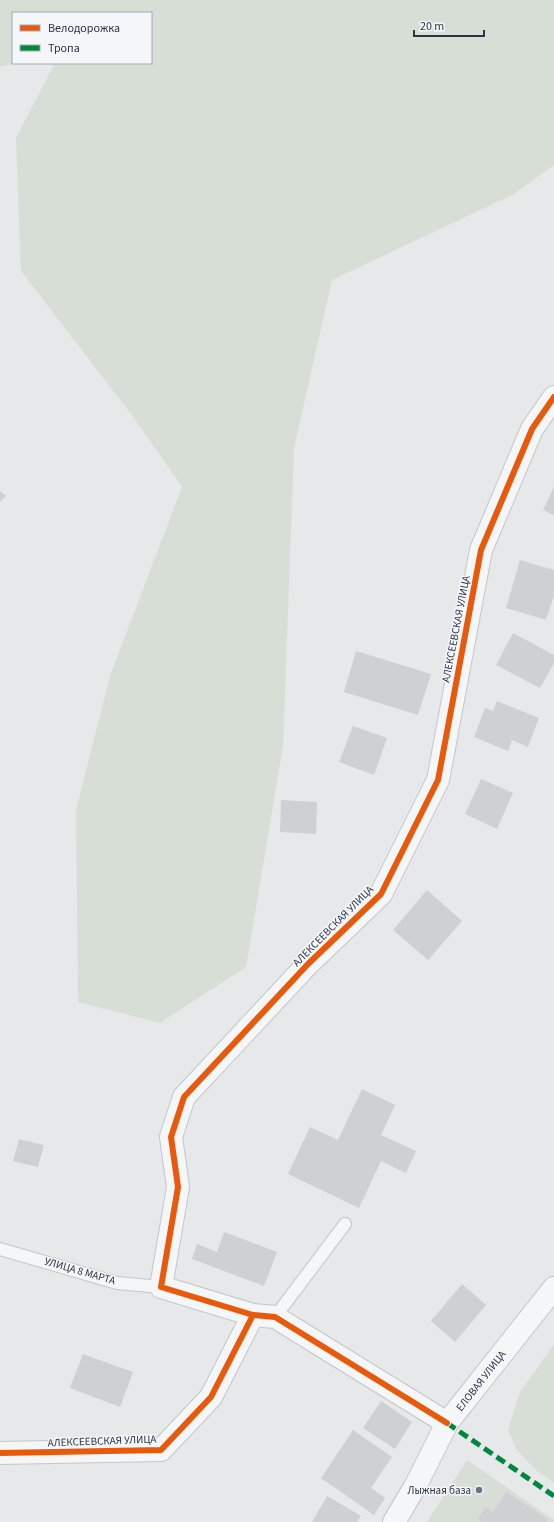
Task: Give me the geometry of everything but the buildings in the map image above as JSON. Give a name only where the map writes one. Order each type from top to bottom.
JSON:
[{"type":"street","name":"АЛЕКСЕЕВСКАЯ УЛИЦА","points":[[161,1287],[178,1187],[171,1137],[184,1097],[308,964],[381,894],[438,780],[481,550],[532,429],[554,397]]},
{"type":"street","points":[[161,1287],[252,1315],[275,1317],[447,1423]]},
{"type":"street","name":"ЕЛОВАЯ УЛИЦА","points":[[394,1522],[416,1485],[447,1423],[554,1288]]},
{"type":"street","name":"АЛЕКСЕЕВСКАЯ УЛИЦА","points":[[0,1454],[161,1450],[211,1397],[252,1315]]},
{"type":"lane","points":[[275,1317],[345,1224]]},
{"type":"lane","name":"УЛИЦА 8 МАРТА","points":[[0,1249],[117,1283],[161,1287]]},
{"type":"shaded area","points":[[0,0],[554,0],[554,165],[514,194],[332,280],[294,448],[283,746],[246,967],[160,1023],[78,1002],[76,810],[110,676],[182,487],[134,418],[21,271],[16,138],[54,64],[152,64],[152,12],[12,12],[13,64],[0,67]]},
{"type":"shaded area","points":[[554,1345],[554,1483],[536,1470],[517,1450],[508,1430],[520,1392]]},
{"type":"shaded area","name":"Лыжная база","points":[[467,1460],[554,1520],[554,1522],[427,1522]]},
{"type":"marked path","points":[[447,1423],[554,1496]]},
{"type":"cycle path","points":[[447,1423],[275,1317],[253,1315],[161,1287],[178,1187],[171,1137],[184,1097],[308,964],[381,894],[438,780],[481,550],[532,429],[554,397]]},
{"type":"cycle path","points":[[0,1453],[161,1450],[211,1397],[253,1315]]},
{"type":"place","name":"Лыжная база","points":[[479,1490]]}]
